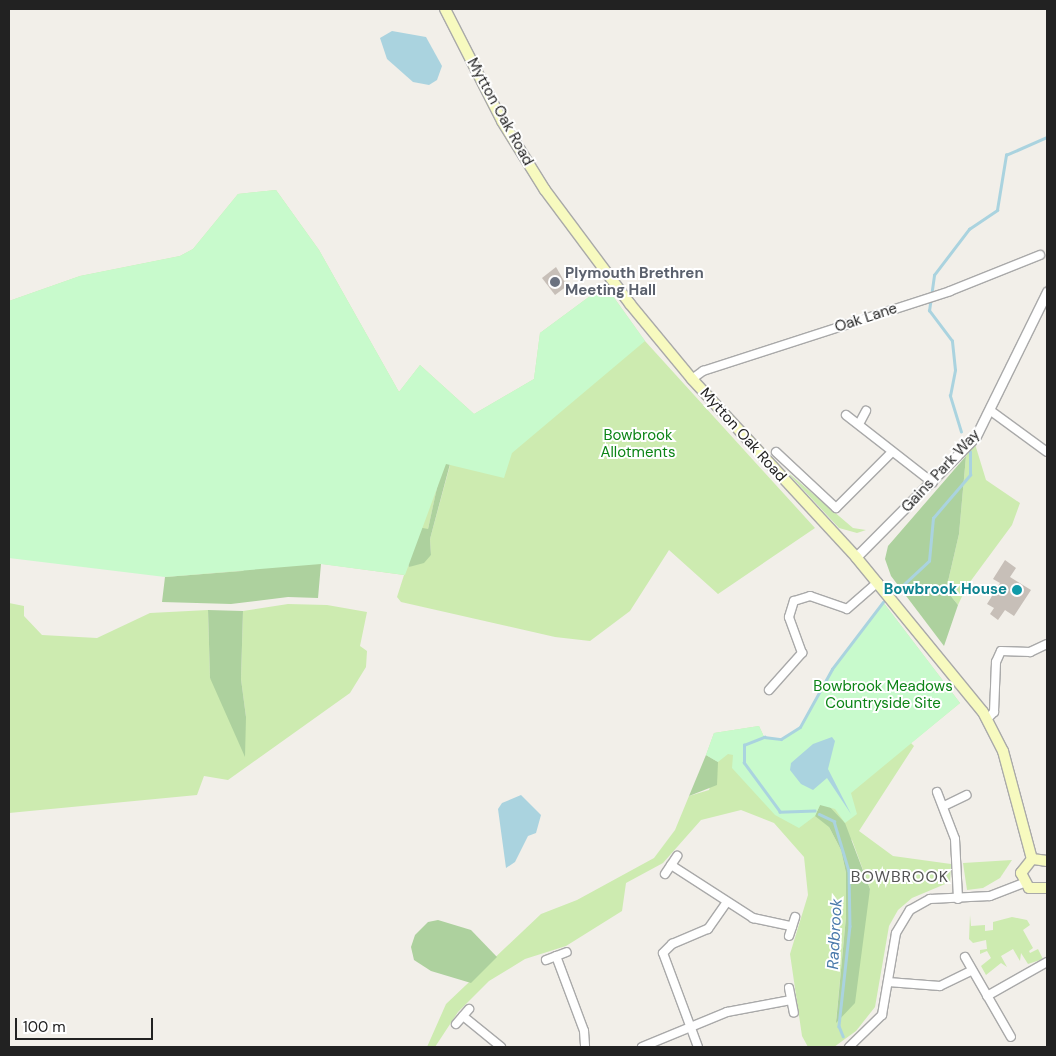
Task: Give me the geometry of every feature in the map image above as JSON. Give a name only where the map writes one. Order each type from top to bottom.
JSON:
[{"type":"main road","name":"Mytton Oak Road","points":[[445,9],[502,121],[545,190],[692,379],[878,582],[987,719],[1004,751],[1032,858]]},
{"type":"main road","points":[[1047,861],[1032,858],[1023,867],[1024,883],[1034,890],[1047,890]]},
{"type":"street","name":"Oak Lane","points":[[692,379],[703,371],[925,300],[1040,254]]},
{"type":"street","name":"Gains Park Way","points":[[856,557],[933,483],[972,440],[990,411],[1046,299]]},
{"type":"street","points":[[859,424],[866,411]]},
{"type":"street","points":[[990,411],[1047,452]]},
{"type":"street","points":[[846,415],[933,483]]},
{"type":"street","points":[[776,452],[836,508],[892,452]]},
{"type":"street","points":[[769,690],[802,653],[789,617],[790,608],[797,599],[814,597],[847,609],[878,582]]},
{"type":"street","points":[[987,719],[994,712],[996,662],[1001,651],[1030,652],[1047,644]]},
{"type":"street","points":[[937,792],[944,806],[955,839],[958,899]]},
{"type":"street","points":[[944,806],[967,796]]},
{"type":"street","points":[[664,874],[677,856]]},
{"type":"street","points":[[671,865],[726,903],[753,918],[792,926]]},
{"type":"street","points":[[849,1047],[875,1027],[882,1015],[901,920],[919,902],[990,896],[1024,883]]},
{"type":"street","points":[[698,1047],[662,953],[672,944],[708,929],[726,903]]},
{"type":"street","points":[[789,936],[795,917]]},
{"type":"street","points":[[546,960],[567,952]]},
{"type":"street","points":[[556,956],[584,1031],[585,1047]]},
{"type":"street","points":[[965,957],[1011,1037]]},
{"type":"street","points":[[987,996],[1047,962]]},
{"type":"street","points":[[888,982],[940,986],[972,971]]},
{"type":"street","points":[[789,988],[794,1013]]},
{"type":"street","points":[[642,1047],[727,1012],[791,1000]]},
{"type":"street","points":[[456,1024],[469,1009]]},
{"type":"street","points":[[463,1016],[501,1047]]},
{"type":"green space","name":"Bowbrook Allotments","points":[[276,190],[319,250],[399,392],[420,365],[474,414],[534,379],[540,333],[605,285],[645,341],[815,528],[718,594],[669,550],[630,611],[590,641],[555,637],[401,602],[397,597],[404,575],[271,557],[242,571],[165,577],[9,301],[80,276],[180,256],[193,249],[238,194]],"holes":[[[443,461],[450,465],[430,539],[431,555],[409,567],[406,559],[428,529]]]},
{"type":"green space","points":[[276,190],[319,250],[399,392],[420,365],[474,414],[534,379],[540,333],[605,285],[645,341],[512,453],[504,478],[446,464],[405,575],[321,564],[165,577],[9,558],[9,301],[80,276],[180,256],[193,249],[238,194]]},
{"type":"green space","points":[[975,444],[986,480],[1020,503],[1012,525],[967,586],[958,605],[946,590],[959,534],[966,456]]},
{"type":"green space","points":[[966,456],[959,534],[946,590],[958,605],[944,646],[891,576],[885,559],[888,546]]},
{"type":"green space","points":[[443,460],[450,464],[430,539],[431,555],[424,563],[409,567],[406,559],[407,525],[428,529]]},
{"type":"green space","points":[[785,470],[853,528],[866,530],[857,533],[839,528]]},
{"type":"green space","points":[[271,557],[321,564],[318,598],[288,597],[231,604],[162,602],[165,577],[242,571]]},
{"type":"green space","points":[[883,602],[960,703],[911,743],[914,746],[859,831],[893,856],[951,864],[950,882],[912,898],[898,910],[889,926],[875,1007],[856,1031],[834,1047],[808,1047],[802,1036],[790,954],[808,895],[804,857],[774,823],[741,810],[701,820],[663,863],[626,883],[622,911],[566,946],[525,959],[489,981],[458,1012],[435,1047],[427,1047],[446,1004],[541,914],[577,900],[654,858],[675,830],[689,796],[709,790],[718,762],[706,755],[714,733],[759,726],[765,739],[781,739],[800,727],[832,669]],"holes":[[[829,827],[852,840],[870,889],[836,1022],[846,917],[846,873],[841,850]]]},
{"type":"green space","name":"Bowbrook Meadows Countryside Site","points":[[883,602],[960,703],[851,793],[857,814],[845,823],[835,809],[820,805],[815,816],[799,828],[775,815],[732,768],[733,755],[728,754],[718,762],[706,755],[714,733],[759,726],[765,739],[781,739],[800,727],[832,669]]},
{"type":"green space","points":[[9,603],[24,606],[24,616],[42,635],[97,638],[150,613],[208,610],[210,678],[246,717],[241,679],[243,611],[288,604],[327,605],[367,612],[360,646],[367,651],[366,667],[350,693],[228,780],[204,776],[197,795],[9,813]]},
{"type":"green space","points":[[208,610],[243,611],[241,679],[246,717],[245,757],[210,678]]},
{"type":"green space","points":[[706,755],[718,762],[717,785],[689,796]]},
{"type":"green space","points":[[827,804],[845,823],[870,889],[855,1003],[836,1023],[846,917],[846,873],[841,850],[829,827],[815,816],[820,805]]},
{"type":"green space","points":[[1012,860],[1000,878],[983,888],[967,890],[963,863]]},
{"type":"green space","points":[[970,915],[971,926],[985,925],[985,931],[993,930],[993,922],[1012,917],[1027,920],[1030,925],[1023,930],[1033,948],[1029,951],[1030,953],[1038,949],[1043,959],[1028,964],[1021,953],[1020,961],[1013,949],[1001,956],[1007,967],[1001,963],[986,975],[981,966],[991,958],[987,951],[980,954],[980,950],[987,949],[986,940],[973,943],[969,939]]},
{"type":"green space","points":[[438,920],[471,930],[497,957],[471,983],[431,971],[414,960],[411,947],[415,935],[428,922]]},
{"type":"water","points":[[392,31],[426,37],[442,66],[437,80],[429,85],[413,82],[387,59],[380,38]]},
{"type":"water","points":[[832,737],[835,741],[828,769],[851,814],[827,778],[813,790],[801,784],[790,770],[791,763],[813,744]]},
{"type":"water","points":[[521,795],[541,815],[536,833],[528,836],[515,862],[506,868],[498,809],[502,803]]},
{"type":"building","name":"Plymouth Brethren Meeting Hall","points":[[556,267],[567,286],[555,295],[542,278]]},
{"type":"building","name":"Bowbrook House","points":[[1005,560],[1016,568],[1010,577],[1031,590],[1014,616],[1005,610],[998,620],[990,614],[994,608],[987,604],[1000,583],[993,579]]},
{"type":"waterway","name":"Radbrook","points":[[961,432],[950,396],[955,370],[952,341],[929,311],[934,275],[969,229],[997,210],[1006,155],[1047,137]]},
{"type":"waterway","name":"Radbrook","points":[[901,587],[929,561],[933,518],[970,475],[970,452]]},
{"type":"waterway","name":"Radbrook","points":[[815,811],[780,812],[744,763],[744,745],[764,737],[781,739],[800,727],[832,669],[883,602]]},
{"type":"waterway","name":"Radbrook","points":[[819,814],[834,821],[849,871],[850,926],[839,1026],[843,1036]]},
{"type":"place","name":"Plymouth Brethren Meeting Hall","points":[[555,282]]},
{"type":"place","name":"Bowbrook House","points":[[1017,590]]},
{"type":"district","name":"BOWBROOK","points":[[900,877]]}]
